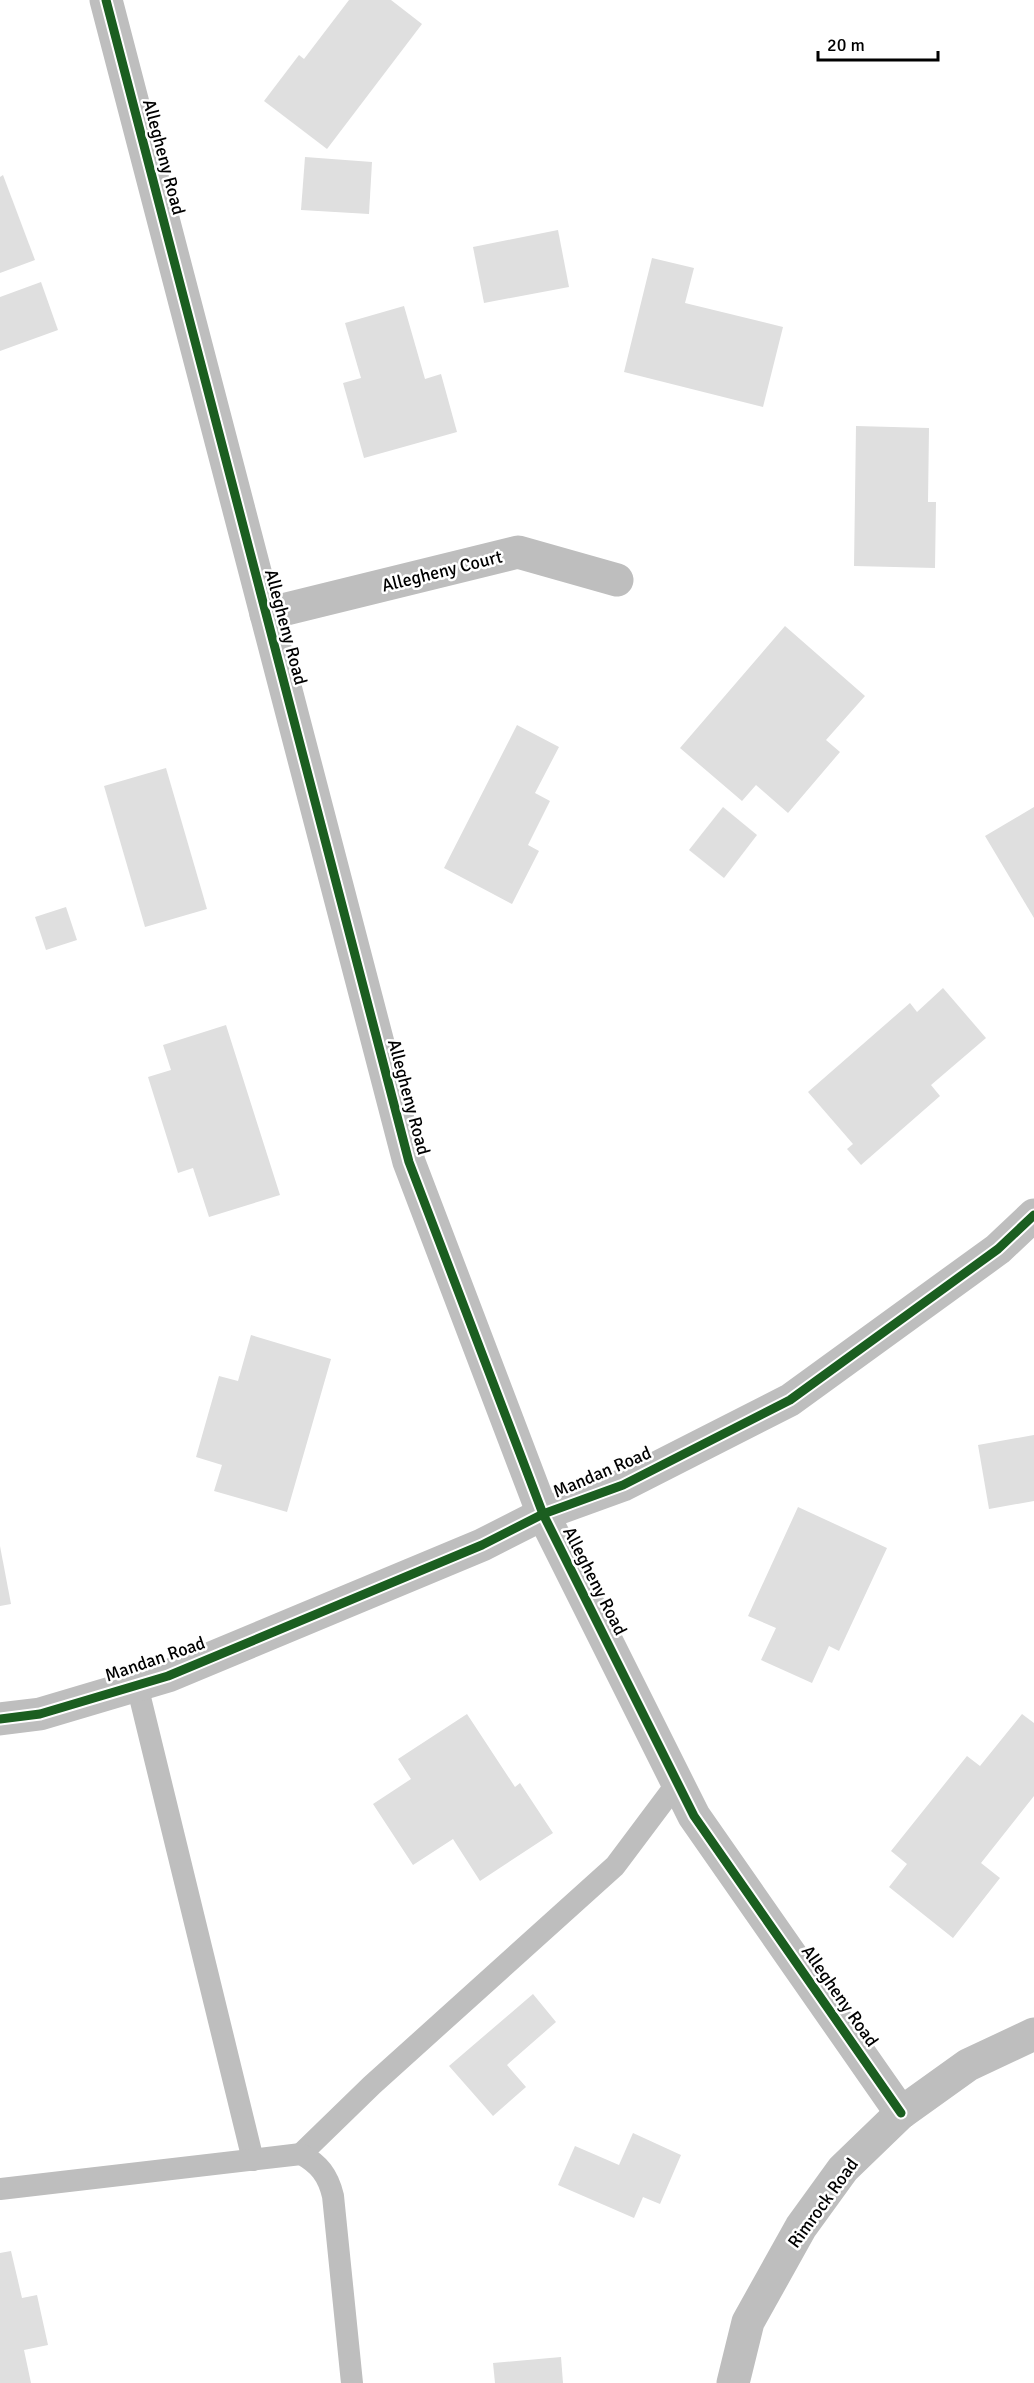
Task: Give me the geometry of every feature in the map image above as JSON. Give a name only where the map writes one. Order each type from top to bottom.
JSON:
[{"type":"street","name":"Allegheny Road","points":[[106,0],[409,1162],[543,1514],[694,1816],[901,2113]]},
{"type":"street","name":"Allegheny Court","points":[[266,614],[518,552],[617,580]]},
{"type":"street","name":"Mandan Road","points":[[0,1719],[40,1714],[168,1676],[483,1545],[543,1514],[622,1485],[790,1400],[998,1249],[1034,1215]]},
{"type":"street","name":"Rimrock Road","points":[[733,2383],[748,2322],[801,2227],[843,2169],[901,2113],[968,2065],[1034,2034]]},
{"type":"lane","points":[[136,1685],[253,2160]]},
{"type":"lane","points":[[300,2154],[372,2085],[615,1866],[678,1782]]},
{"type":"lane","points":[[0,2189],[300,2154],[315,2162],[330,2183],[333,2196],[352,2383]]},
{"type":"building","points":[[349,0],[391,0],[422,24],[327,149],[264,101],[299,55],[304,59]]},
{"type":"building","points":[[305,157],[372,162],[369,214],[301,210]]},
{"type":"building","points":[[3,175],[35,260],[0,273],[0,177]]},
{"type":"building","points":[[558,230],[569,287],[484,303],[473,247]]},
{"type":"building","points":[[652,258],[694,268],[685,303],[783,327],[763,407],[624,372]]},
{"type":"building","points":[[41,282],[58,330],[0,351],[0,297]]},
{"type":"building","points":[[404,306],[425,379],[441,374],[457,432],[364,458],[343,383],[361,378],[345,323]]},
{"type":"building","points":[[856,426],[929,428],[928,502],[936,502],[935,568],[854,566]]},
{"type":"building","points":[[785,626],[865,696],[826,740],[840,752],[788,813],[756,785],[742,801],[680,748]]},
{"type":"building","points":[[517,725],[559,747],[535,793],[550,801],[528,845],[539,851],[512,904],[444,868]]},
{"type":"building","points":[[166,768],[207,909],[145,927],[104,786]]},
{"type":"building","points":[[723,807],[757,835],[724,878],[689,850]]},
{"type":"building","points":[[1034,807],[1034,918],[985,836]]},
{"type":"building","points":[[66,907],[77,940],[46,950],[35,917]]},
{"type":"building","points":[[943,988],[986,1038],[931,1085],[940,1096],[861,1165],[847,1149],[853,1144],[808,1092],[910,1003],[917,1012]]},
{"type":"building","points":[[226,1025],[280,1195],[209,1217],[193,1168],[178,1173],[148,1077],[171,1070],[163,1045]]},
{"type":"building","points":[[251,1335],[331,1359],[287,1512],[214,1491],[222,1465],[196,1457],[219,1376],[238,1381]]},
{"type":"building","points":[[1034,1435],[1034,1501],[989,1509],[978,1445]]},
{"type":"building","points":[[798,1507],[887,1548],[839,1651],[829,1646],[812,1683],[761,1660],[776,1628],[748,1616]]},
{"type":"building","points":[[0,1546],[11,1604],[0,1606]]},
{"type":"building","points":[[467,1714],[515,1787],[520,1783],[553,1833],[480,1881],[453,1839],[413,1865],[373,1804],[411,1779],[398,1759]]},
{"type":"building","points":[[1022,1714],[1034,1723],[1034,1796],[981,1863],[1000,1878],[953,1938],[889,1887],[907,1864],[891,1851],[967,1756],[980,1766]]},
{"type":"building","points":[[533,1994],[556,2022],[507,2065],[526,2087],[493,2116],[449,2066]]},
{"type":"building","points":[[633,2133],[681,2155],[660,2204],[643,2197],[634,2218],[558,2185],[575,2146],[619,2165]]},
{"type":"building","points":[[11,2251],[22,2298],[37,2295],[48,2345],[24,2350],[31,2383],[0,2383],[0,2253]]},
{"type":"building","points":[[561,2357],[563,2383],[495,2383],[493,2363]]},
{"type":"cycle path","points":[[106,0],[409,1162],[543,1514],[694,1816],[901,2113]]},
{"type":"cycle path","points":[[0,1719],[40,1714],[168,1676],[482,1545],[543,1514],[623,1485],[790,1400],[998,1249],[1034,1215]]}]
